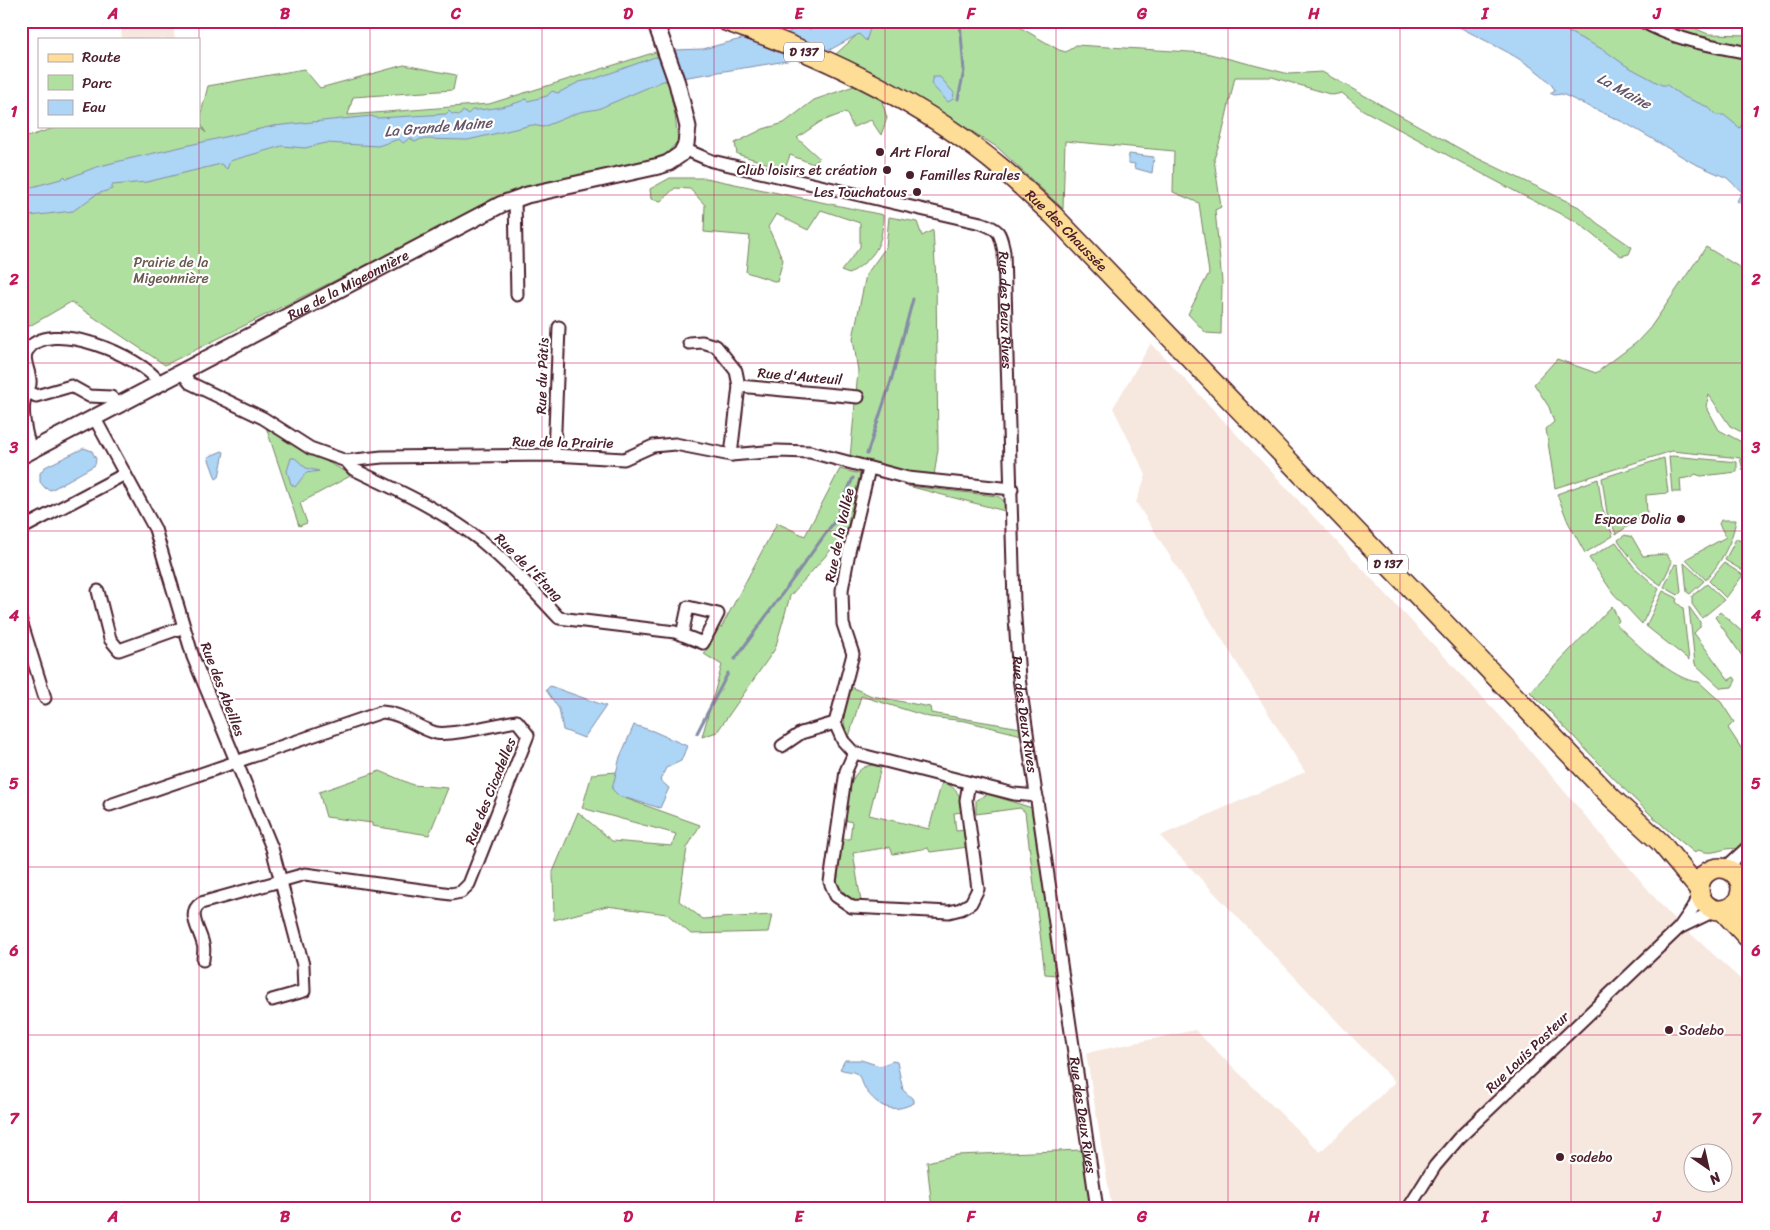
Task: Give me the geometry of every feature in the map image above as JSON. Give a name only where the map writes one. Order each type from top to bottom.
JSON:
[{"type":"main road","name":"Rue des Chaussée","points":[[735,24],[864,79],[940,124],[998,166],[1053,215],[1612,798],[1660,842]]},
{"type":"main road","name":"D 137","points":[[1660,842],[1718,869]]},
{"type":"main road","name":"D 137","points":[[1660,842],[1699,890]]},
{"type":"main road","points":[[1749,917],[1735,874],[1718,869],[1703,877],[1699,890],[1705,904],[1719,910],[1738,925],[1749,939]]},
{"type":"main road","points":[[1719,910],[1732,906],[1740,891]]},
{"type":"street","points":[[1642,21],[1653,28],[1705,45],[1749,53]]},
{"type":"street","points":[[659,25],[688,127],[684,149]]},
{"type":"street","name":"Rue des Deux Rives","points":[[684,149],[703,158],[985,225],[995,228],[999,232],[1004,252],[1014,603],[1019,678],[1097,1209]]},
{"type":"street","name":"Rue de la Migeonnière","points":[[26,453],[180,371],[515,199],[659,166],[674,160],[684,149]]},
{"type":"street","points":[[515,199],[516,295]]},
{"type":"street","name":"Rue du Pâtis","points":[[554,456],[559,327]]},
{"type":"street","points":[[26,453],[24,405],[31,380],[26,359],[28,350],[45,340],[76,338],[119,353],[147,369],[159,382]]},
{"type":"street","name":"Rue d'Auteuil","points":[[689,343],[702,342],[716,346],[736,371],[739,386],[731,455]]},
{"type":"street","points":[[180,371],[190,383],[263,418],[310,448],[346,461]]},
{"type":"street","points":[[28,392],[36,396],[71,386],[89,396],[112,397],[118,404]]},
{"type":"street","name":"Rue d'Auteuil","points":[[739,386],[858,397]]},
{"type":"street","name":"Rue des Abeilles","points":[[94,417],[154,529],[193,656],[272,848],[303,965],[304,991],[272,1000]]},
{"type":"street","name":"Rue de la Prairie","points":[[346,461],[382,457],[554,456],[624,459],[653,446],[675,444],[731,455],[777,451],[810,452],[868,469],[908,478],[1012,489]]},
{"type":"street","name":"Rue de l'Étang","points":[[346,461],[353,470],[424,503],[478,539],[525,580],[559,618],[682,635]]},
{"type":"street","name":"Rue de la Vallée","points":[[835,723],[853,654],[843,624],[842,590],[848,552],[868,469]]},
{"type":"street","points":[[21,529],[126,474]]},
{"type":"street","points":[[98,591],[110,639],[119,650],[184,627]]},
{"type":"street","points":[[21,621],[45,698]]},
{"type":"street","name":"Rue des Cicadelles","points":[[236,763],[382,712],[393,712],[436,733],[517,721],[528,735],[469,884],[462,892],[451,894],[306,874],[281,881]]},
{"type":"street","points":[[782,746],[802,733],[835,723],[843,741],[854,753],[1014,794],[1037,796]]},
{"type":"street","points":[[854,753],[846,770],[830,882],[836,896],[852,907],[949,912],[961,909],[971,903],[978,890],[966,800],[969,783]]},
{"type":"street","points":[[110,805],[236,763]]},
{"type":"street","points":[[1718,869],[1749,846]]},
{"type":"street","points":[[1740,891],[1749,860]]},
{"type":"street","points":[[203,960],[204,946],[193,914],[196,906],[281,881]]},
{"type":"street","name":"Rue Louis Pasteur","points":[[1408,1209],[1435,1166],[1459,1138],[1679,928],[1694,905],[1699,890]]},
{"type":"street","name":"Rue Louis Pasteur","points":[[1679,928],[1719,910]]},
{"type":"shaded area","points":[[120,21],[172,21],[175,38],[122,38]]},
{"type":"shaded area","points":[[1151,343],[1503,719],[1668,913],[1749,987],[1749,1209],[1112,1209],[1086,1053],[1195,1030],[1320,1152],[1395,1082],[1160,836],[1305,772],[1136,502],[1146,475],[1113,408]]},
{"type":"green space","points":[[872,21],[1009,21],[1059,50],[1066,52],[1076,45],[1206,53],[1289,74],[1322,72],[1473,156],[1579,207],[1597,223],[1632,247],[1629,254],[1621,256],[1577,222],[1522,195],[1363,110],[1342,93],[1333,95],[1272,77],[1235,77],[1222,135],[1214,159],[1221,207],[1215,210],[1222,282],[1221,334],[1206,333],[1188,314],[1209,273],[1199,203],[1173,192],[1174,151],[1065,141],[1063,209],[997,147],[952,119],[835,55]]},
{"type":"green space","points":[[1535,21],[1678,21],[1708,34],[1749,35],[1749,136]]},
{"type":"green space","name":"Prairie de la Migeonnière","points":[[656,52],[665,81],[668,81],[678,141],[661,160],[505,196],[165,365],[71,302],[21,331],[21,139],[54,128],[200,128],[200,126],[206,133],[200,123],[200,117],[208,86],[304,69],[320,88],[404,65],[456,75],[453,90],[353,97],[348,115],[489,104]]},
{"type":"green space","points":[[854,86],[881,98],[887,118],[881,135],[871,120],[853,127],[846,112],[820,122],[797,138],[819,158],[813,164],[790,155],[785,169],[737,154],[735,143],[763,129],[784,123],[814,100]]},
{"type":"green space","points":[[670,178],[706,178],[883,215],[883,226],[879,243],[871,256],[849,274],[841,271],[860,247],[860,223],[821,210],[808,230],[776,214],[768,227],[783,260],[777,282],[746,272],[750,236],[704,232],[705,205],[690,189],[675,188],[661,201],[651,199],[650,189]]},
{"type":"green space","points":[[889,217],[917,222],[922,236],[933,230],[936,281],[938,449],[934,476],[909,474],[850,458],[858,371],[853,338],[866,275],[886,247]]},
{"type":"green space","points":[[1706,247],[1749,273],[1749,436],[1730,426],[1709,395],[1706,406],[1719,430],[1749,446],[1749,470],[1743,470],[1740,458],[1672,451],[1555,488],[1546,429],[1554,422],[1549,407],[1534,384],[1557,359],[1596,373],[1636,343],[1650,328]]},
{"type":"green space","points":[[265,424],[303,449],[352,475],[300,503],[307,523],[299,526]]},
{"type":"green space","points":[[1669,457],[1737,462],[1737,472],[1701,476],[1695,474],[1692,477],[1680,479],[1681,492],[1672,492]]},
{"type":"green space","points":[[1664,458],[1668,493],[1646,495],[1647,514],[1616,534],[1607,513],[1602,478]]},
{"type":"green space","points":[[840,469],[860,474],[846,533],[790,596],[775,649],[717,732],[702,737],[722,665],[704,654],[719,626],[721,628],[777,523],[805,536]]},
{"type":"green space","points":[[1598,479],[1602,507],[1613,536],[1585,553],[1568,522],[1557,494]]},
{"type":"green space","points":[[908,486],[997,496],[1004,502],[1005,511]]},
{"type":"green space","points":[[1721,520],[1736,520],[1732,537],[1725,552],[1706,580],[1686,559],[1726,537],[1719,524]]},
{"type":"green space","points":[[1625,535],[1632,537],[1643,556],[1666,554],[1672,562],[1661,585],[1632,559],[1623,547],[1618,540]]},
{"type":"green space","points":[[1736,539],[1749,544],[1749,565],[1745,572],[1725,560]]},
{"type":"green space","points":[[1616,542],[1634,567],[1659,589],[1642,624],[1613,593],[1589,558]]},
{"type":"green space","points":[[1684,563],[1704,581],[1690,594],[1687,592]]},
{"type":"green space","points":[[1724,563],[1743,575],[1726,598],[1709,581]]},
{"type":"green space","points":[[1675,564],[1678,565],[1681,592],[1678,595],[1664,587]]},
{"type":"green space","points":[[1707,584],[1724,600],[1702,618],[1692,604],[1692,596]]},
{"type":"green space","points":[[1663,591],[1677,598],[1676,602],[1683,608],[1689,660],[1646,626]]},
{"type":"green space","points":[[1612,606],[1619,621],[1616,624],[1624,632],[1666,668],[1689,680],[1699,682],[1721,702],[1734,722],[1728,728],[1749,760],[1749,832],[1737,849],[1732,848],[1714,852],[1698,850],[1695,853],[1630,795],[1530,692]]},
{"type":"green space","points":[[1689,607],[1700,622],[1700,627],[1694,633],[1729,680],[1734,677],[1736,680],[1732,687],[1721,688],[1695,664]]},
{"type":"green space","points":[[1720,612],[1749,638],[1749,666],[1715,617]]},
{"type":"green space","points":[[851,687],[872,696],[930,707],[931,713],[1021,728],[1022,735],[965,721],[929,717],[861,696],[849,737],[844,725],[844,718]]},
{"type":"green space","points":[[872,765],[881,767],[869,815],[929,829],[942,782],[952,787],[959,797],[963,812],[954,813],[956,831],[966,830],[968,847],[930,852],[928,848],[893,854],[890,847],[853,853],[861,901],[851,900],[837,884],[842,839],[850,839],[852,822],[845,820],[848,795],[853,778],[864,767]]},
{"type":"green space","points":[[380,771],[413,785],[448,788],[429,835],[372,826],[372,823],[326,817],[319,792]]},
{"type":"green space","points":[[617,772],[612,789],[619,796],[700,825],[687,848],[679,901],[703,919],[772,915],[768,932],[691,934],[667,914],[607,906],[554,920],[553,872],[578,812],[612,841],[672,846],[676,834],[582,808],[592,774]]},
{"type":"green space","points":[[988,794],[1032,808],[1056,975],[1045,974],[1025,812],[1020,808],[976,814],[976,800]]},
{"type":"green space","points":[[1082,1150],[1091,1209],[932,1209],[927,1162],[957,1155]]},
{"type":"water","name":"La Grande Maine","points":[[820,21],[875,21],[871,26],[866,41],[859,34],[826,52],[799,59],[663,81],[598,109],[580,112],[543,127],[532,125],[468,140],[421,139],[415,142],[410,138],[403,143],[399,139],[378,146],[326,143],[305,148],[282,146],[230,161],[227,169],[221,164],[147,182],[112,185],[112,189],[97,194],[73,211],[21,217],[21,190],[61,179],[65,176],[66,179],[96,167],[128,159],[273,126],[371,116],[377,118],[446,114],[449,111],[452,114],[460,115],[463,111],[468,114],[472,110],[500,107],[526,99],[528,101],[547,96],[552,91],[558,93],[579,82],[594,79],[655,57],[659,58],[674,50],[703,49],[749,37],[787,33],[799,27],[811,29],[811,25]]},
{"type":"water","name":"La Maine","points":[[1449,21],[1547,21],[1604,50],[1625,65],[1662,85],[1667,85],[1682,96],[1708,107],[1716,115],[1724,115],[1740,128],[1743,121],[1749,123],[1749,200],[1742,204],[1737,201],[1742,192],[1727,178],[1693,163],[1627,124],[1562,94],[1554,95],[1550,93],[1555,90],[1535,70],[1507,52]]},
{"type":"water","points":[[933,77],[940,77],[954,93],[953,99],[948,102],[931,84]]},
{"type":"water","points":[[1129,154],[1154,157],[1152,173],[1134,168],[1135,164],[1128,163]]},
{"type":"water","points":[[84,448],[92,451],[96,459],[95,465],[51,490],[45,488],[40,482],[40,473],[45,467]]},
{"type":"water","points":[[222,451],[224,452],[219,477],[216,479],[208,457]]},
{"type":"water","points":[[291,458],[295,458],[306,468],[319,471],[306,473],[295,487],[291,484],[287,471]]},
{"type":"water","points":[[550,686],[606,706],[584,738],[563,730],[559,709],[546,690]]},
{"type":"water","points":[[634,725],[687,746],[681,761],[666,768],[660,780],[669,788],[660,808],[619,796],[612,789],[620,757]]},
{"type":"water","points":[[845,1060],[861,1060],[880,1066],[893,1061],[897,1062],[903,1090],[914,1100],[914,1103],[899,1108],[881,1105],[870,1096],[858,1075],[854,1072],[840,1069]]},
{"type":"waterway","points":[[958,99],[964,71],[960,21]]},
{"type":"waterway","points":[[867,454],[891,381],[913,299]]},
{"type":"waterway","points":[[735,659],[834,522],[853,478]]},
{"type":"waterway","points":[[697,733],[728,673]]},
{"type":"place","name":"Art Floral","points":[[880,152]]},
{"type":"place","name":"Club loisirs et création","points":[[887,170]]},
{"type":"place","name":"Familles Rurales","points":[[910,175]]},
{"type":"place","name":"Les Touchatous","points":[[917,192]]},
{"type":"place","name":"Espace Dolia","points":[[1681,519]]},
{"type":"place","name":"Sodebo","points":[[1669,1030]]},
{"type":"place","name":"sodebo","points":[[1560,1157]]}]
